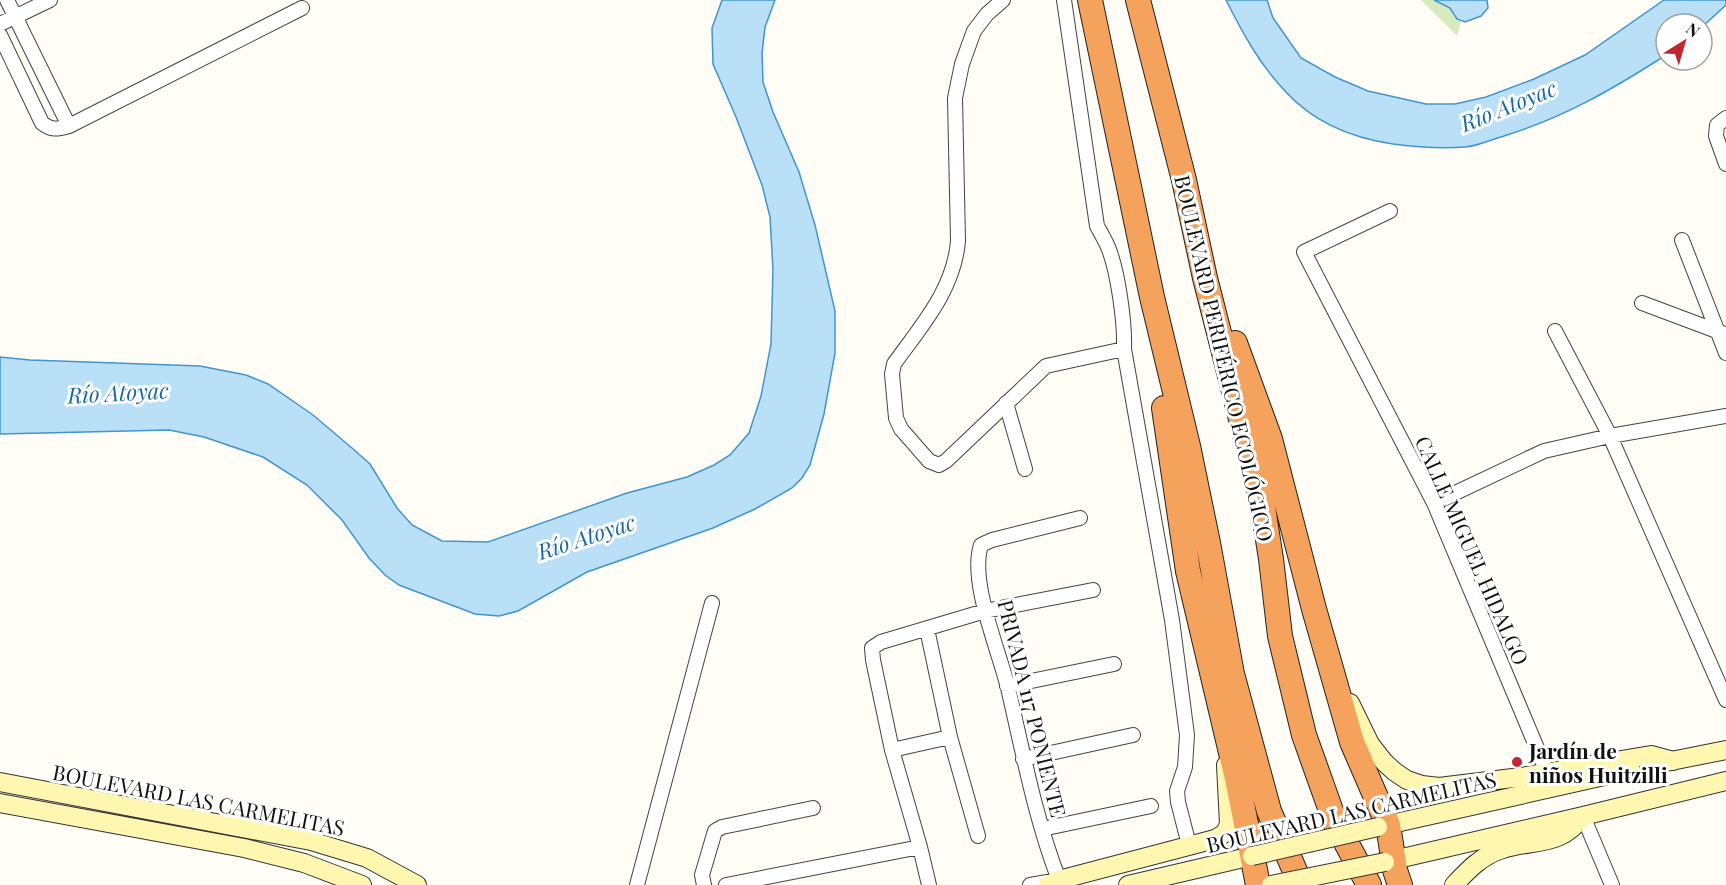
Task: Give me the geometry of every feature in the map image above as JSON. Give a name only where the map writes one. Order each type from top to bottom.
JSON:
[{"type":"highway","points":[[1090,0],[1152,297],[1188,446],[1232,674],[1269,811],[1301,885]]},
{"type":"highway","name":"BOULEVARD PERIFÉRICO ECOLÓGICO","points":[[1138,0],[1262,501],[1280,636],[1304,735],[1335,822],[1369,885]]},
{"type":"highway","points":[[1205,278],[1237,349],[1270,439],[1314,609],[1352,742],[1383,826],[1389,861],[1400,885]]},
{"type":"highway","points":[[1152,297],[1157,360],[1188,571],[1237,778],[1258,885]]},
{"type":"main road","points":[[1314,609],[1357,720],[1370,744],[1395,772],[1414,782],[1439,787],[1651,755],[1673,761]]},
{"type":"main road","points":[[1053,882],[1215,839],[1225,833],[1229,824],[1224,725]]},
{"type":"main road","name":"BOULEVARD LAS CARMELITAS","points":[[1128,885],[1726,750]]},
{"type":"main road","points":[[1271,885],[1389,861],[1726,781]]},
{"type":"main road","name":"BOULEVARD LAS CARMELITAS","points":[[0,782],[311,841],[367,858],[417,885]]},
{"type":"main road","points":[[0,803],[244,848],[304,863],[362,885]]},
{"type":"main road","points":[[1454,885],[1483,858],[1503,849],[1557,839],[1568,833],[1583,816]]},
{"type":"street","points":[[7,0],[69,126]]},
{"type":"street","points":[[0,24],[50,0]]},
{"type":"street","points":[[1003,0],[987,14],[974,31],[962,64],[955,98],[956,260],[942,296],[894,364],[892,374],[896,418],[901,429],[929,461],[939,465],[946,461],[1046,366],[1124,349]]},
{"type":"street","points":[[1064,0],[1097,226],[1108,246],[1112,261],[1125,330],[1124,349],[1172,620],[1187,735],[1185,767],[1177,791],[1189,845]]},
{"type":"street","points":[[0,35],[42,123],[54,129],[69,126],[302,8]]},
{"type":"street","points":[[1721,122],[1716,136],[1726,164]]},
{"type":"street","name":"CALLE MIGUEL HIDALGO","points":[[1390,211],[1304,252],[1434,503],[1547,772]]},
{"type":"street","points":[[1682,240],[1722,333],[1726,352]]},
{"type":"street","points":[[1642,303],[1722,333]]},
{"type":"street","points":[[1555,331],[1610,436],[1726,700]]},
{"type":"street","points":[[1006,403],[1025,469]]},
{"type":"street","points":[[1434,503],[1544,452],[1610,436],[1726,416]]},
{"type":"street","name":"PRIVADA 117 PONIENTE","points":[[1053,882],[1008,686],[985,611],[978,556],[981,545],[992,540],[1080,518]]},
{"type":"street","points":[[929,885],[892,750],[872,648],[881,642],[985,611],[1093,590]]},
{"type":"street","points":[[637,885],[712,603]]},
{"type":"street","points":[[927,629],[950,736],[978,836]]},
{"type":"street","points":[[1008,686],[1114,664]]},
{"type":"street","points":[[1023,759],[1133,735]]},
{"type":"street","points":[[892,750],[950,736]]},
{"type":"street","points":[[1042,829],[1150,806]]},
{"type":"street","points":[[704,885],[702,875],[716,831],[722,827],[813,808]]},
{"type":"street","points":[[1583,816],[1612,885]]},
{"type":"street","points":[[726,885],[920,847]]},
{"type":"street","points":[[1030,885],[1053,882]]},
{"type":"green space","points":[[1421,0],[1434,0],[1450,8],[1461,22],[1457,36]]},
{"type":"water","name":"Río Atoyac","points":[[722,0],[775,0],[765,27],[762,53],[763,82],[773,112],[799,172],[815,225],[835,311],[835,353],[824,414],[810,465],[792,488],[755,509],[713,528],[587,572],[518,611],[499,616],[475,614],[399,585],[385,575],[369,558],[342,520],[307,485],[263,457],[204,437],[169,430],[0,434],[0,357],[200,366],[246,375],[268,384],[313,415],[352,448],[370,464],[397,508],[412,525],[442,541],[488,542],[627,493],[687,477],[714,465],[730,455],[749,433],[761,396],[771,344],[773,269],[770,217],[762,185],[713,64],[712,28]]},
{"type":"water","name":"Río Atoyac","points":[[1226,0],[1267,0],[1273,18],[1301,58],[1335,77],[1368,91],[1426,104],[1455,104],[1486,97],[1534,79],[1585,55],[1664,0],[1726,0],[1726,5],[1714,16],[1714,12],[1654,12],[1654,62],[1608,91],[1548,120],[1465,147],[1438,148],[1393,144],[1363,138],[1334,127],[1308,112],[1285,91],[1267,70]]},
{"type":"water","points":[[1434,0],[1487,0],[1488,8],[1481,16],[1465,22],[1457,19],[1450,8]]},
{"type":"place","name":"Jardín de niños Huitzilli","points":[[1517,762]]}]
